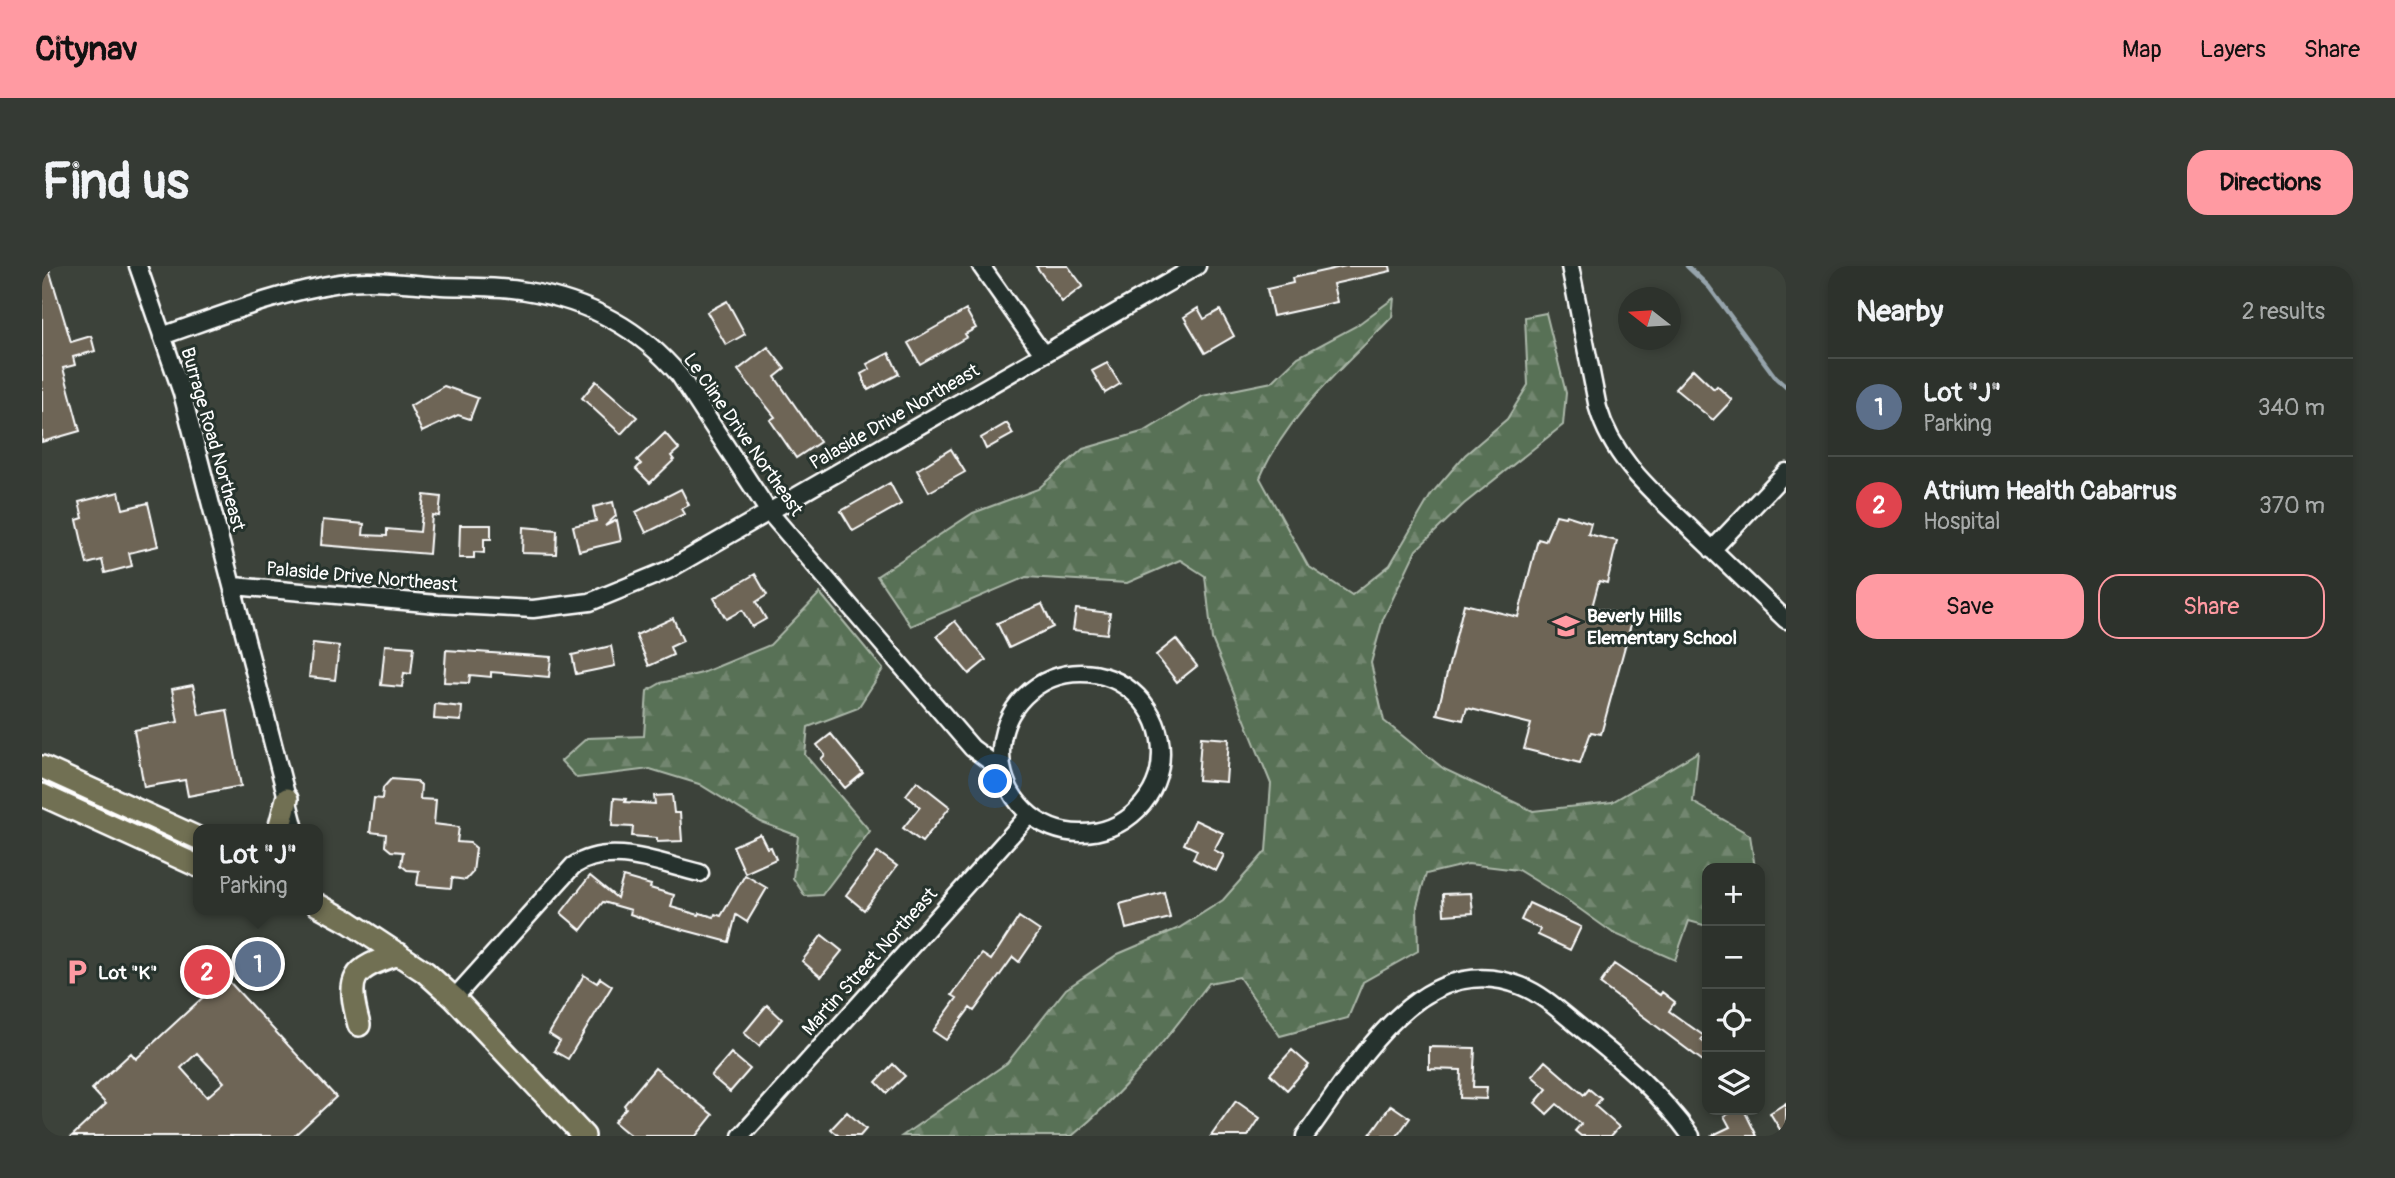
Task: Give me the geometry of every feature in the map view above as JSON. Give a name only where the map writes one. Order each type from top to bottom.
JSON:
[{"type":"main road","points":[[42,767],[193,836]]},
{"type":"main road","points":[[42,795],[193,864]]},
{"type":"main road","points":[[280,824],[288,799]]},
{"type":"main road","points":[[323,908],[425,972],[454,998],[584,1136]]},
{"type":"main road","points":[[359,1025],[351,989],[355,978],[366,966],[399,954]]},
{"type":"street","name":"Burrage Road Northeast","points":[[138,266],[182,394],[294,824]]},
{"type":"street","points":[[981,266],[1043,354]]},
{"type":"street","name":"Palaside Drive Northeast","points":[[234,586],[438,604],[533,609],[568,606],[606,597],[668,570],[1196,266]]},
{"type":"street","points":[[1571,267],[1603,425],[1627,465],[1786,620]]},
{"type":"street","name":"Le Cline Drive Northeast","points":[[162,336],[357,274],[526,291],[609,316],[639,335],[666,359],[680,376],[769,512],[972,748],[1002,770]]},
{"type":"street","points":[[1712,550],[1786,472]]},
{"type":"street","points":[[1079,673],[1107,676],[1131,690],[1150,711],[1161,747],[1160,766],[1149,796],[1132,815],[1104,830],[1073,833],[1057,830],[1029,815],[1007,787],[1002,770],[1002,742],[1010,715],[1027,693],[1051,678],[1079,673]]},
{"type":"street","name":"Martin Street Northeast","points":[[741,1136],[1029,815]]},
{"type":"street","points":[[454,998],[573,866],[584,859],[601,854],[620,854],[700,873]]},
{"type":"street","points":[[1305,1136],[1397,1015],[1419,998],[1448,984],[1495,979],[1522,986],[1545,999],[1607,1048],[1653,1089],[1691,1136]]},
{"type":"green space","points":[[1394,298],[1392,317],[1301,412],[1271,455],[1260,478],[1308,566],[1352,595],[1390,565],[1432,493],[1465,455],[1507,419],[1528,385],[1525,317],[1546,313],[1566,393],[1563,425],[1464,504],[1416,550],[1383,619],[1371,663],[1384,721],[1444,769],[1533,811],[1612,802],[1698,752],[1693,802],[1750,835],[1754,863],[1702,863],[1702,925],[1689,921],[1675,960],[1613,933],[1518,870],[1468,864],[1426,874],[1417,906],[1418,951],[1363,982],[1348,1018],[1280,1036],[1239,977],[1209,983],[1162,1044],[1128,1082],[1072,1136],[902,1136],[1007,1063],[1066,989],[1118,954],[1179,928],[1223,900],[1266,851],[1271,784],[1212,639],[1205,576],[1180,560],[1127,583],[1026,577],[911,626],[877,576],[973,513],[1038,489],[1083,449],[1145,431],[1203,396],[1272,382],[1298,357],[1356,326]]},
{"type":"green space","points":[[820,593],[883,669],[858,708],[808,727],[805,755],[870,831],[822,895],[805,896],[793,878],[798,836],[761,822],[699,784],[650,769],[577,778],[561,761],[587,738],[644,736],[647,691],[661,683],[702,673],[770,645]]},
{"type":"building","points":[[42,266],[48,266],[71,342],[91,336],[95,351],[73,357],[75,365],[63,368],[80,431],[42,442]]},
{"type":"building","points":[[1036,266],[1068,266],[1083,286],[1062,302]]},
{"type":"building","points":[[1346,266],[1390,266],[1391,271],[1333,284],[1337,302],[1273,316],[1267,289],[1293,283],[1292,278]]},
{"type":"building","points":[[727,301],[745,334],[726,345],[707,312]]},
{"type":"building","points":[[1198,308],[1204,319],[1220,310],[1234,336],[1205,353],[1184,317]]},
{"type":"building","points":[[966,310],[976,328],[965,334],[967,337],[920,364],[908,343]]},
{"type":"building","points":[[768,347],[785,369],[775,377],[820,442],[796,458],[770,420],[775,417],[738,370]]},
{"type":"building","points":[[889,353],[899,374],[868,390],[861,374],[870,369],[867,364]]},
{"type":"building","points":[[1107,363],[1120,384],[1105,393],[1092,371]]},
{"type":"building","points":[[1693,369],[1714,389],[1717,386],[1732,400],[1713,420],[1675,389]]},
{"type":"building","points":[[596,381],[637,417],[621,434],[582,398]]},
{"type":"building","points":[[444,386],[478,398],[470,419],[458,415],[422,432],[410,406]]},
{"type":"building","points":[[1007,423],[1013,434],[986,449],[981,438]]},
{"type":"building","points":[[665,433],[679,449],[671,456],[674,460],[650,483],[636,469],[641,464],[637,460]]},
{"type":"building","points":[[951,449],[965,472],[929,492],[917,470]]},
{"type":"building","points":[[890,483],[901,504],[853,531],[841,511]]},
{"type":"building","points":[[681,489],[689,505],[681,509],[684,514],[646,533],[636,512]]},
{"type":"building","points":[[119,492],[123,509],[148,503],[158,546],[129,553],[132,566],[105,573],[102,560],[87,564],[77,520],[83,518],[79,502]]},
{"type":"building","points":[[424,495],[441,497],[439,516],[432,515],[429,554],[321,545],[323,520],[364,524],[363,535],[387,536],[387,529],[420,532]]},
{"type":"building","points":[[613,502],[616,516],[605,526],[617,520],[621,541],[579,551],[573,526],[596,521],[593,507]]},
{"type":"building","points":[[1556,515],[1566,515],[1591,523],[1588,534],[1617,541],[1607,583],[1599,581],[1592,607],[1633,617],[1601,734],[1591,732],[1580,763],[1524,749],[1531,724],[1467,708],[1463,720],[1437,714],[1464,604],[1518,617],[1538,539],[1545,541]]},
{"type":"building","points":[[460,525],[491,525],[491,539],[484,539],[484,553],[474,552],[474,558],[459,558]]},
{"type":"building","points":[[523,527],[557,530],[556,554],[522,553]]},
{"type":"building","points":[[755,574],[767,595],[756,602],[766,619],[752,627],[742,610],[726,619],[714,598]]},
{"type":"building","points":[[1042,604],[1053,627],[1009,648],[997,623]]},
{"type":"building","points":[[1076,609],[1110,613],[1107,634],[1073,630]]},
{"type":"building","points":[[673,618],[683,641],[670,647],[673,655],[649,666],[636,635]]},
{"type":"building","points":[[955,621],[986,660],[969,674],[937,636]]},
{"type":"building","points":[[1176,639],[1197,666],[1177,682],[1156,655]]},
{"type":"building","points":[[313,643],[339,646],[335,680],[309,677]]},
{"type":"building","points":[[385,645],[414,647],[411,674],[404,673],[402,687],[381,685]]},
{"type":"building","points":[[611,646],[615,666],[576,674],[572,655]]},
{"type":"building","points":[[446,650],[551,657],[549,677],[491,672],[491,677],[470,675],[469,683],[444,682]]},
{"type":"building","points":[[193,685],[199,715],[227,710],[241,786],[188,796],[185,780],[144,787],[134,730],[178,722],[172,689]]},
{"type":"building","points":[[435,704],[462,707],[461,721],[434,719]]},
{"type":"building","points":[[831,734],[863,773],[845,788],[821,759],[825,755],[817,745]]},
{"type":"building","points":[[1201,737],[1229,739],[1226,782],[1198,780]]},
{"type":"building","points":[[391,779],[416,781],[421,785],[420,799],[436,800],[434,824],[459,827],[457,842],[470,843],[476,848],[473,872],[466,880],[452,878],[451,888],[417,885],[419,871],[407,870],[401,865],[403,852],[391,851],[385,846],[386,834],[370,832],[374,798],[382,799],[383,788]]},
{"type":"building","points":[[917,781],[950,807],[922,842],[903,828],[920,807],[906,795]]},
{"type":"building","points":[[672,795],[674,813],[680,813],[682,841],[657,842],[657,838],[632,836],[633,827],[612,826],[614,798],[626,799],[625,802],[655,804],[654,796]]},
{"type":"building","points":[[1195,820],[1223,833],[1214,850],[1224,855],[1216,871],[1193,859],[1197,850],[1184,844]]},
{"type":"building","points":[[760,834],[767,848],[771,847],[776,859],[745,873],[733,846]]},
{"type":"building","points":[[878,852],[897,866],[864,910],[846,895]]},
{"type":"building","points":[[745,875],[767,888],[747,922],[736,915],[729,942],[650,921],[630,914],[631,910],[603,902],[581,930],[561,913],[590,876],[617,898],[623,877],[674,895],[671,907],[699,915],[721,916]]},
{"type":"building","points":[[1164,892],[1170,918],[1126,929],[1120,904]]},
{"type":"building","points":[[1471,893],[1473,913],[1444,915],[1443,894]]},
{"type":"building","points":[[1529,903],[1581,927],[1570,950],[1538,935],[1540,929],[1521,920]]},
{"type":"building","points":[[1019,917],[1040,931],[1019,962],[1013,957],[974,1011],[970,1008],[946,1040],[933,1031],[957,998],[952,995],[982,954],[991,960]]},
{"type":"building","points":[[822,935],[842,951],[821,977],[802,961]]},
{"type":"building","points":[[1614,964],[1660,995],[1662,992],[1675,1002],[1669,1011],[1702,1035],[1702,1060],[1600,984]]},
{"type":"building","points":[[584,975],[597,983],[600,978],[612,986],[568,1059],[554,1051],[560,1041],[549,1034]]},
{"type":"building","points":[[225,977],[336,1097],[294,1136],[72,1136],[106,1104],[92,1089],[131,1053],[136,1059]],"holes":[[[197,1053],[224,1082],[207,1097],[181,1068]]]},
{"type":"building","points":[[767,1005],[782,1019],[759,1046],[744,1033]]},
{"type":"building","points":[[1429,1047],[1475,1048],[1473,1087],[1487,1087],[1486,1099],[1460,1098],[1461,1070],[1429,1069]]},
{"type":"building","points":[[1292,1050],[1309,1065],[1287,1090],[1270,1074]]},
{"type":"building","points":[[731,1053],[750,1069],[730,1092],[711,1076]]},
{"type":"building","points":[[1545,1061],[1584,1095],[1589,1089],[1601,1099],[1595,1106],[1619,1127],[1611,1136],[1581,1136],[1575,1131],[1581,1124],[1557,1104],[1547,1114],[1535,1103],[1547,1089],[1532,1076]]},
{"type":"building","points":[[893,1064],[905,1076],[887,1093],[876,1082]]},
{"type":"building","points":[[655,1068],[713,1115],[696,1136],[631,1136],[614,1122],[626,1108],[624,1105]]},
{"type":"building","points":[[1236,1101],[1260,1118],[1248,1136],[1211,1136]]},
{"type":"building","points":[[1786,1103],[1786,1136],[1784,1136],[1770,1113]]},
{"type":"building","points":[[1391,1105],[1410,1118],[1397,1136],[1369,1136]]},
{"type":"building","points":[[847,1112],[866,1129],[860,1136],[839,1136],[831,1129]]},
{"type":"building","points":[[1746,1115],[1757,1136],[1711,1136],[1730,1127],[1724,1116]]},
{"type":"waterway","points":[[1687,266],[1709,287],[1776,378],[1786,387]]},
{"type":"place","name":"Beverly Hills Elementary School","points":[[1566,626]]},
{"type":"place","name":"Lot \"J\"","points":[[258,964]]},
{"type":"place","name":"Lot \"K\"","points":[[77,972]]},
{"type":"place","name":"Atrium Health Cabarrus","points":[[207,972]]}]
